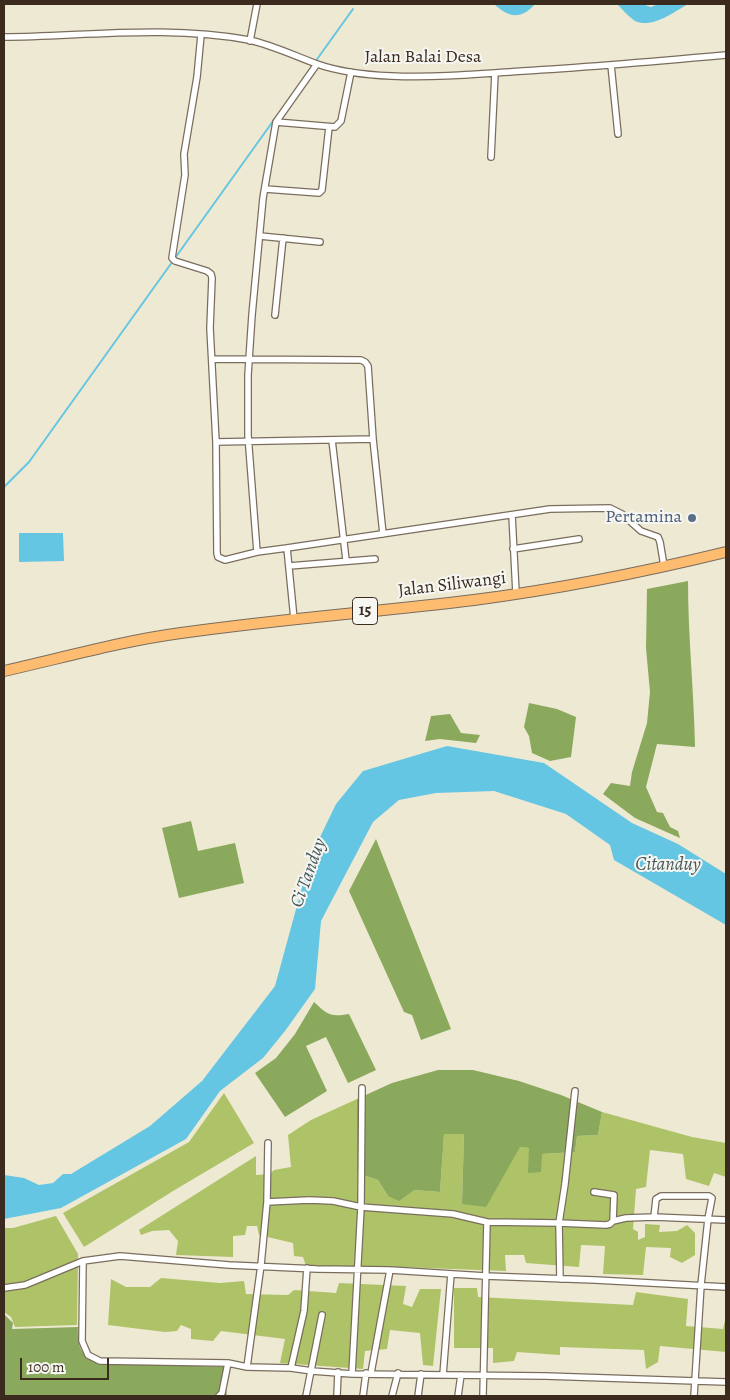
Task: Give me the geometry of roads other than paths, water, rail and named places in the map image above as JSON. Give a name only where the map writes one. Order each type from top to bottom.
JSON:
[{"type":"highway","name":"Jalan Siliwangi","points":[[4,671],[180,633],[516,594],[698,560],[726,552]]},
{"type":"street","points":[[250,40],[257,4]]},
{"type":"street","name":"Jalan Balai Desa","points":[[4,37],[128,33],[201,34],[250,40],[316,63],[351,72],[391,76],[448,76],[726,55]]},
{"type":"street","points":[[201,34],[197,77],[184,154],[184,183],[174,260],[211,274],[210,328],[216,442],[218,557],[225,560],[257,552],[550,509],[610,508],[616,510],[641,531],[658,537],[664,566]]},
{"type":"street","points":[[257,552],[249,440],[249,359],[265,189],[276,122],[316,63]]},
{"type":"street","points":[[610,65],[618,134]]},
{"type":"street","points":[[276,122],[336,126],[341,121],[351,72]]},
{"type":"street","points":[[491,157],[495,73]]},
{"type":"street","points":[[265,189],[319,193],[322,190],[329,127]]},
{"type":"street","points":[[260,236],[320,242]]},
{"type":"street","points":[[275,315],[283,238]]},
{"type":"street","points":[[213,359],[361,360],[365,362],[368,366],[373,439],[383,534]]},
{"type":"street","points":[[216,442],[373,439]]},
{"type":"street","points":[[332,440],[346,560]]},
{"type":"street","points":[[512,515],[516,594]]},
{"type":"street","points":[[514,550],[579,539]]},
{"type":"street","points":[[288,548],[294,619]]},
{"type":"street","points":[[289,566],[375,559]]},
{"type":"street","points":[[352,1374],[361,1207],[362,1088]]},
{"type":"street","points":[[560,1279],[559,1223],[575,1091]]},
{"type":"street","points":[[247,1367],[266,1202],[268,1143]]},
{"type":"street","points":[[594,1192],[614,1195],[613,1221]]},
{"type":"street","points":[[654,1217],[656,1199],[661,1196],[710,1196],[712,1198],[701,1284],[694,1396]]},
{"type":"street","points":[[266,1202],[333,1201],[361,1207],[453,1214],[487,1222],[606,1225],[626,1218],[654,1217],[726,1220]]},
{"type":"street","points":[[483,1396],[487,1222]]},
{"type":"street","points":[[4,1288],[25,1285],[83,1261],[120,1256],[307,1268],[701,1284],[726,1287]]},
{"type":"street","points":[[83,1261],[82,1341],[88,1355],[100,1361],[228,1364],[352,1374],[398,1373],[726,1382]]},
{"type":"street","points":[[291,1368],[304,1311],[307,1268]]},
{"type":"street","points":[[362,1396],[369,1374],[390,1270]]},
{"type":"street","points":[[443,1375],[451,1274]]},
{"type":"street","points":[[306,1396],[322,1315]]},
{"type":"street","points":[[220,1396],[228,1364]]},
{"type":"street","points":[[337,1396],[338,1372]]},
{"type":"street","points":[[392,1396],[398,1373]]},
{"type":"street","points":[[418,1396],[421,1374]]},
{"type":"street","points":[[458,1396],[461,1375]]},
{"type":"water","points":[[494,4],[535,4],[525,13],[515,15],[499,9]]},
{"type":"water","points":[[617,4],[642,4],[651,7],[658,4],[688,4],[656,21],[642,23],[635,21]]},
{"type":"water","points":[[19,533],[63,533],[64,561],[19,562]]},
{"type":"water","name":"Citanduy","points":[[447,746],[544,763],[632,823],[678,844],[726,874],[726,925],[614,860],[610,845],[566,814],[494,791],[436,793],[399,800],[373,822],[321,921],[315,989],[263,1058],[220,1091],[186,1139],[61,1208],[4,1219],[4,1175],[24,1178],[39,1185],[53,1183],[63,1174],[71,1174],[150,1126],[202,1081],[275,986],[310,858],[336,804],[363,771]]},
{"type":"waterway","points":[[315,62],[353,9]]},
{"type":"waterway","points":[[4,487],[29,462],[276,117]]},
{"type":"place","name":"Pertamina","points":[[692,518]]},
{"type":"water label","name":"Ci Tanduy","points":[[309,873]]}]
